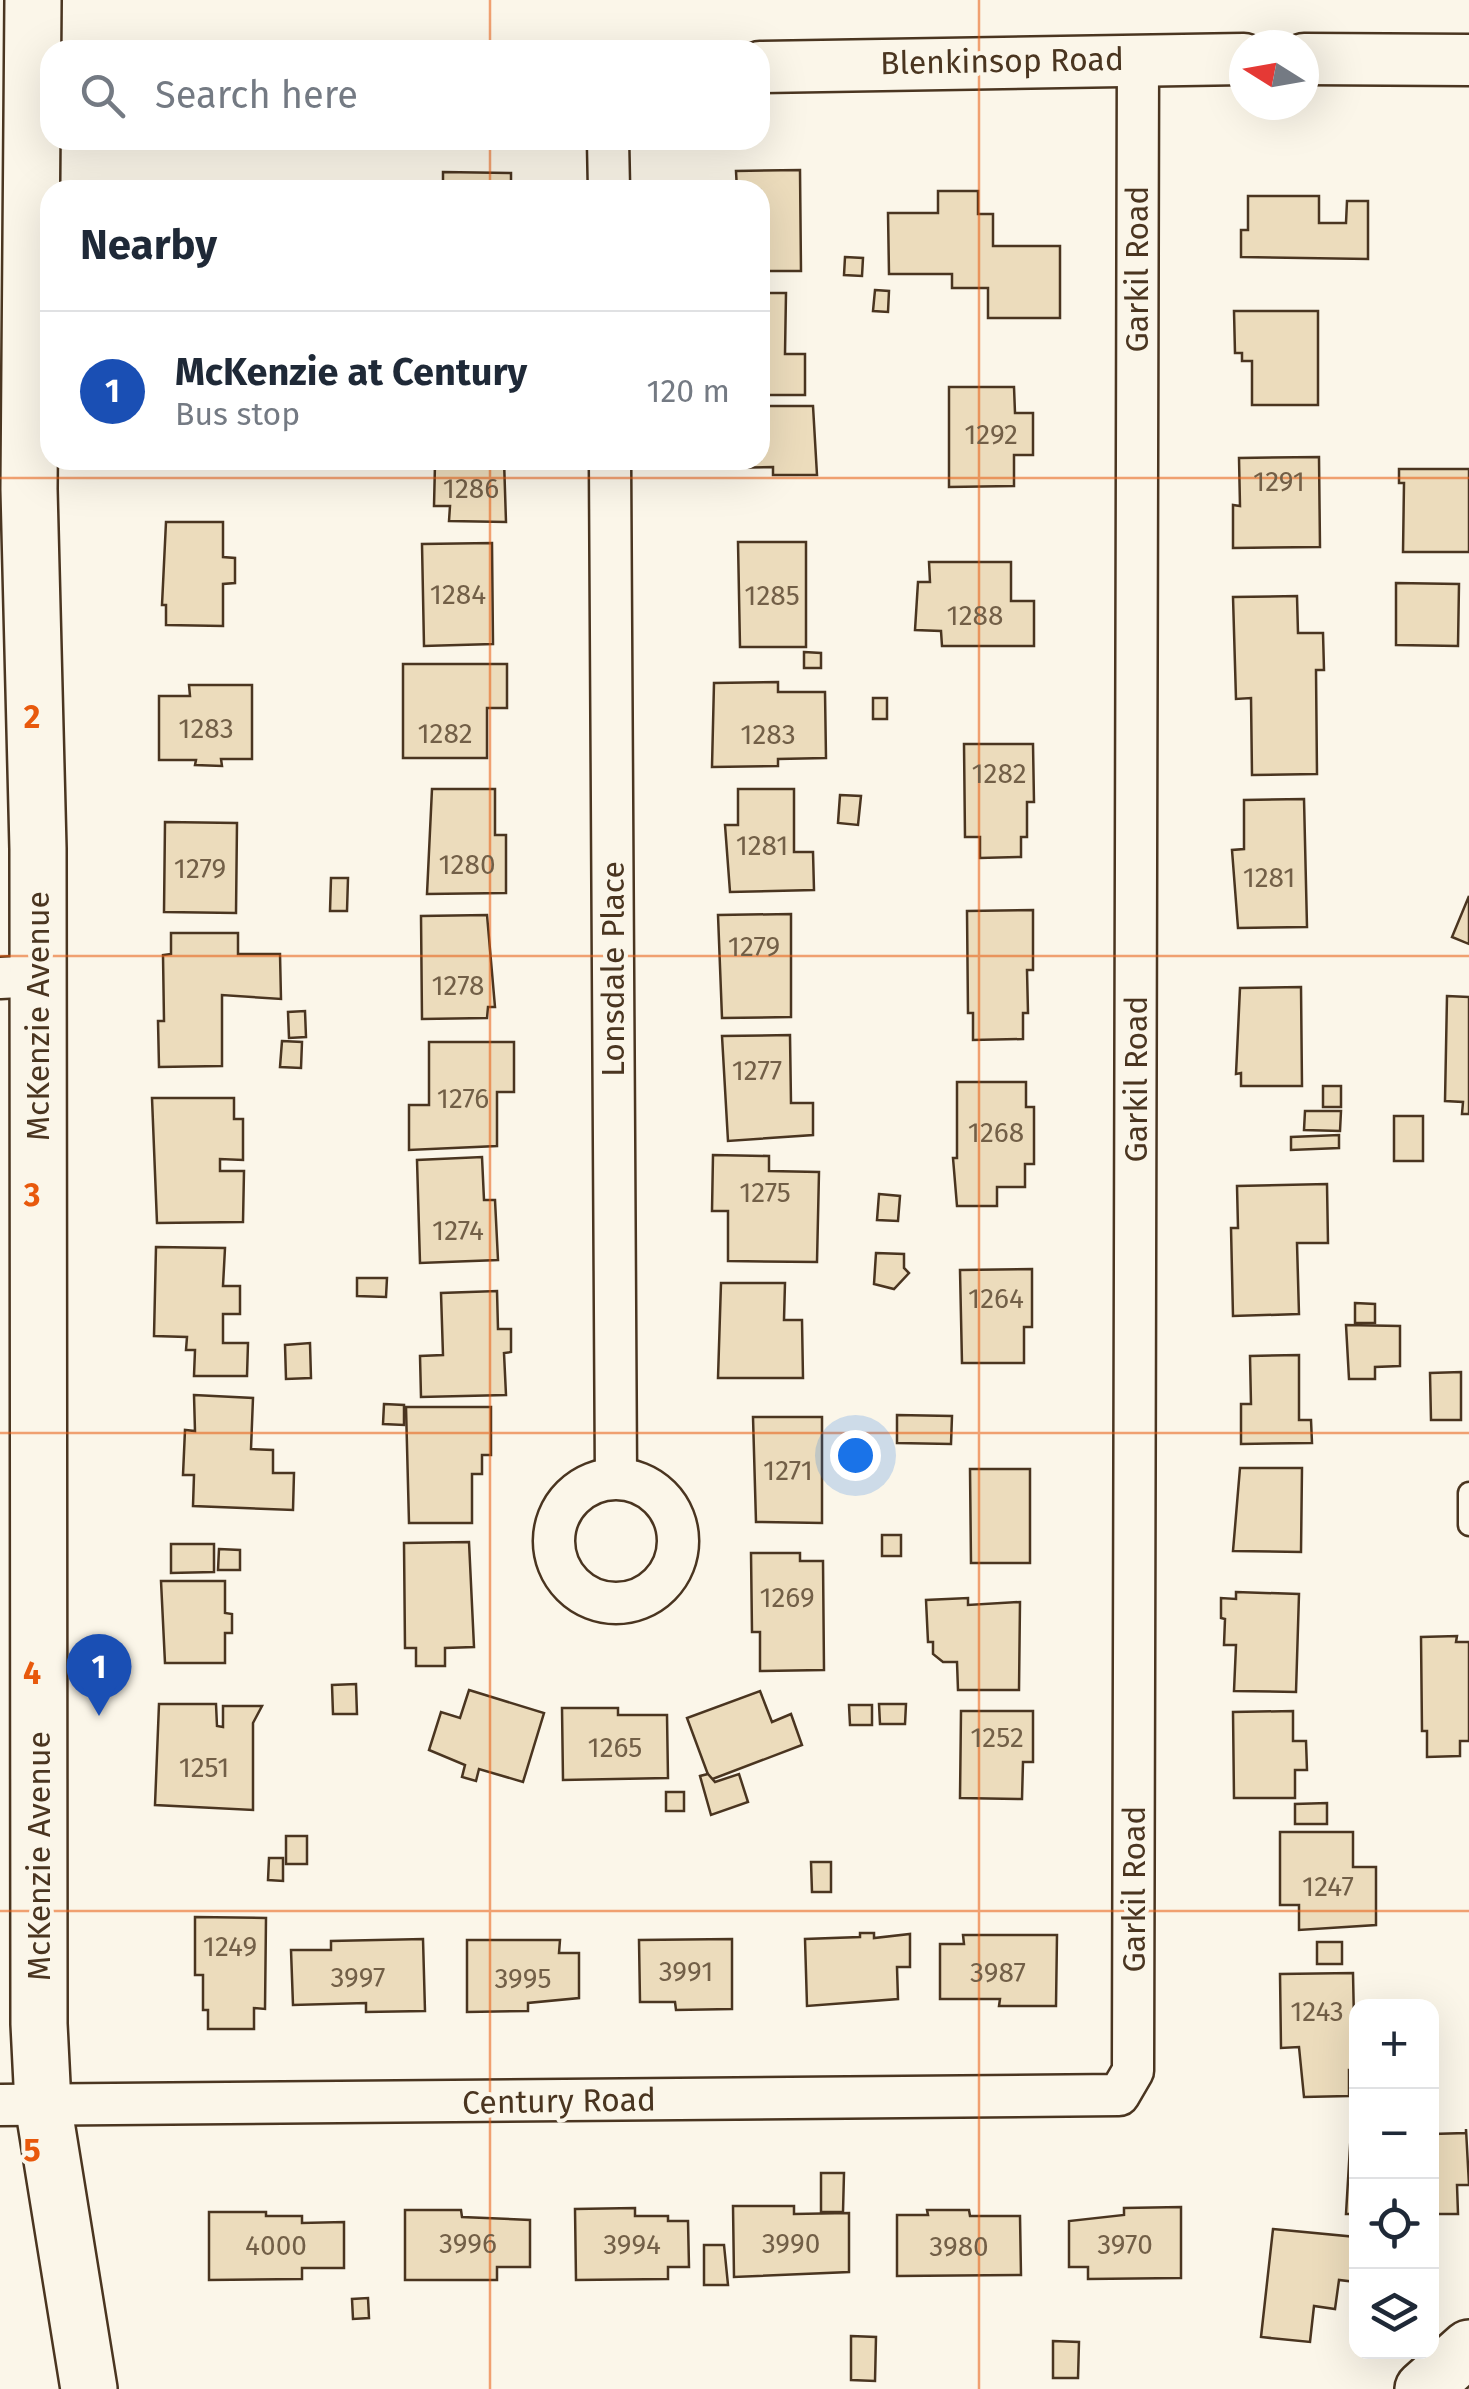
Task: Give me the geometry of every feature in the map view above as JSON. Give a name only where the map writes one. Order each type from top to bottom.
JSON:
[{"type":"main road","name":"McKenzie Avenue","points":[[33,0],[27,72],[29,489],[19,977],[21,2104],[89,2389]]},
{"type":"main road","points":[[1423,2389],[1469,2348]]},
{"type":"street","name":"Garkil Road","points":[[1119,2095],[1134,2071],[1138,58]]},
{"type":"street","name":"Blenkinsop Road","points":[[770,67],[1229,59]]},
{"type":"street","points":[[1319,59],[1469,60]]},
{"type":"street","points":[[608,150],[608,180]]},
{"type":"street","name":"Lonsdale Place","points":[[610,470],[616,1478]]},
{"type":"street","name":"Century Road","points":[[21,2104],[1119,2095]]},
{"type":"lane","points":[[1469,1493],[1469,1526]]},
{"type":"building","points":[[800,170],[801,271],[770,271],[770,180],[736,180],[736,171]]},
{"type":"building","points":[[443,172],[511,173],[511,180],[443,180]]},
{"type":"building","points":[[938,191],[978,191],[978,214],[993,214],[993,246],[1060,246],[1060,318],[988,318],[988,288],[952,288],[952,274],[889,274],[888,213],[938,213]]},
{"type":"building","points":[[1248,196],[1319,196],[1319,223],[1346,223],[1347,201],[1368,201],[1368,259],[1241,257],[1241,230],[1248,230]]},
{"type":"building","points":[[845,257],[863,258],[862,276],[844,275]]},
{"type":"building","points":[[875,290],[889,291],[888,312],[873,311]]},
{"type":"building","points":[[770,293],[786,293],[785,354],[805,354],[805,395],[770,395]]},
{"type":"building","points":[[1234,311],[1318,311],[1318,405],[1252,405],[1252,361],[1242,361],[1242,353],[1235,353]]},
{"type":"building","points":[[949,387],[1014,387],[1015,413],[1033,413],[1033,455],[1014,455],[1014,486],[949,487]]},
{"type":"building","points":[[770,406],[813,406],[817,475],[773,475]]},
{"type":"building","points":[[1319,457],[1320,547],[1233,548],[1233,505],[1240,506],[1239,458]]},
{"type":"building","points":[[1399,469],[1469,469],[1469,552],[1403,552],[1404,483],[1399,483]]},
{"type":"building","points":[[435,470],[504,470],[506,522],[449,521],[450,506],[434,506]]},
{"type":"building","points":[[166,522],[223,522],[223,557],[235,558],[235,583],[223,584],[223,626],[166,625],[166,605],[162,605]]},
{"type":"building","points":[[738,542],[806,542],[806,647],[740,647]]},
{"type":"building","points":[[492,543],[493,644],[424,646],[422,544]]},
{"type":"building","points":[[929,562],[1011,562],[1011,601],[1034,601],[1034,646],[942,646],[941,631],[915,630],[918,582],[930,582]]},
{"type":"building","points":[[1396,583],[1459,584],[1458,646],[1396,645]]},
{"type":"building","points":[[1297,596],[1298,633],[1323,633],[1324,670],[1316,670],[1317,774],[1252,775],[1251,698],[1236,699],[1233,597]]},
{"type":"building","points":[[804,652],[821,653],[821,668],[804,668]]},
{"type":"building","points":[[403,664],[507,664],[507,708],[487,708],[487,758],[403,758]]},
{"type":"building","points":[[778,682],[778,692],[825,692],[826,758],[778,759],[778,766],[712,767],[714,683]]},
{"type":"building","points":[[189,685],[252,685],[252,759],[221,759],[222,766],[195,765],[196,760],[159,760],[159,696],[190,696]]},
{"type":"building","points":[[873,698],[887,698],[887,719],[873,719]]},
{"type":"building","points":[[964,744],[1033,744],[1034,802],[1027,802],[1027,837],[1021,837],[1021,857],[980,858],[980,837],[965,837]]},
{"type":"building","points":[[432,789],[495,789],[495,835],[506,835],[506,893],[427,894]]},
{"type":"building","points":[[738,789],[794,789],[794,852],[813,852],[814,890],[730,892],[725,825],[738,825]]},
{"type":"building","points":[[840,795],[861,796],[858,825],[838,823]]},
{"type":"building","points":[[1304,799],[1307,927],[1238,928],[1232,850],[1244,849],[1244,800]]},
{"type":"building","points":[[165,822],[237,823],[236,913],[164,912]]},
{"type":"building","points":[[331,878],[348,878],[347,911],[330,911]]},
{"type":"building","points":[[1469,896],[1469,944],[1452,937]]},
{"type":"building","points":[[1033,910],[1033,970],[1027,970],[1028,1013],[1023,1013],[1023,1039],[973,1040],[973,1013],[968,1013],[967,911]]},
{"type":"building","points":[[791,914],[791,1017],[722,1018],[718,915]]},
{"type":"building","points":[[487,915],[495,1007],[488,1007],[487,1018],[422,1019],[421,916]]},
{"type":"building","points":[[171,933],[238,933],[238,954],[280,954],[281,999],[222,995],[222,1066],[159,1067],[158,1021],[164,1021],[163,955],[171,954]]},
{"type":"building","points":[[1301,987],[1302,1086],[1241,1086],[1241,1073],[1236,1074],[1240,988]]},
{"type":"building","points":[[1447,996],[1469,997],[1469,1114],[1462,1114],[1463,1102],[1445,1101]]},
{"type":"building","points":[[305,1011],[306,1037],[289,1038],[288,1012]]},
{"type":"building","points":[[790,1035],[791,1103],[813,1103],[813,1135],[728,1141],[722,1036]]},
{"type":"building","points":[[282,1041],[302,1042],[301,1068],[280,1067]]},
{"type":"building","points":[[429,1042],[514,1042],[514,1092],[497,1092],[497,1146],[409,1150],[409,1105],[429,1105]]},
{"type":"building","points":[[957,1082],[1026,1082],[1026,1107],[1034,1107],[1034,1164],[1025,1164],[1025,1187],[997,1187],[997,1206],[957,1206],[953,1158],[957,1158]]},
{"type":"building","points":[[1323,1086],[1341,1086],[1341,1107],[1323,1107]]},
{"type":"building","points":[[152,1098],[234,1098],[234,1119],[243,1119],[243,1160],[220,1159],[220,1171],[244,1171],[243,1222],[157,1223]]},
{"type":"building","points":[[1305,1111],[1341,1111],[1340,1131],[1304,1130]]},
{"type":"building","points":[[1394,1116],[1423,1116],[1423,1161],[1394,1161]]},
{"type":"building","points":[[1339,1135],[1339,1148],[1291,1150],[1291,1137]]},
{"type":"building","points":[[713,1155],[769,1156],[769,1171],[819,1172],[817,1262],[728,1261],[728,1211],[712,1211]]},
{"type":"building","points":[[482,1157],[484,1200],[495,1200],[498,1260],[420,1263],[417,1160]]},
{"type":"building","points":[[1327,1184],[1328,1243],[1297,1243],[1299,1314],[1233,1316],[1231,1228],[1238,1228],[1237,1186]]},
{"type":"building","points":[[879,1194],[900,1196],[898,1221],[877,1220]]},
{"type":"building","points":[[156,1247],[225,1248],[223,1286],[240,1286],[240,1314],[223,1314],[223,1343],[248,1343],[247,1376],[194,1376],[195,1350],[186,1350],[187,1337],[154,1336]]},
{"type":"building","points":[[876,1253],[904,1254],[904,1268],[909,1273],[894,1289],[874,1284]]},
{"type":"building","points":[[1032,1269],[1032,1327],[1024,1327],[1024,1363],[962,1363],[960,1270]]},
{"type":"building","points":[[357,1278],[387,1278],[386,1297],[357,1296]]},
{"type":"building","points":[[721,1283],[785,1283],[784,1320],[802,1320],[803,1378],[718,1378]]},
{"type":"building","points":[[497,1291],[498,1329],[511,1329],[511,1352],[504,1353],[506,1395],[421,1397],[420,1356],[443,1355],[441,1293]]},
{"type":"building","points":[[1355,1303],[1375,1304],[1375,1323],[1355,1323]]},
{"type":"building","points":[[1346,1325],[1400,1326],[1400,1366],[1375,1367],[1375,1379],[1349,1379]]},
{"type":"building","points":[[310,1343],[311,1378],[286,1379],[285,1345]]},
{"type":"building","points":[[1299,1355],[1299,1420],[1311,1420],[1312,1443],[1241,1444],[1241,1404],[1251,1404],[1250,1356]]},
{"type":"building","points":[[1461,1372],[1461,1420],[1431,1420],[1430,1373]]},
{"type":"building","points":[[194,1395],[253,1398],[251,1449],[273,1450],[273,1473],[294,1473],[293,1510],[193,1506],[194,1475],[183,1475],[185,1430],[195,1431]]},
{"type":"building","points":[[384,1404],[404,1405],[404,1425],[383,1424]]},
{"type":"building","points":[[406,1407],[491,1407],[491,1455],[482,1455],[482,1474],[472,1474],[472,1523],[409,1523]]},
{"type":"building","points":[[897,1415],[952,1416],[951,1444],[897,1443]]},
{"type":"building","points":[[753,1417],[822,1417],[822,1523],[756,1522]]},
{"type":"building","points":[[1240,1468],[1302,1468],[1301,1552],[1233,1551]]},
{"type":"building","points":[[970,1469],[1030,1469],[1030,1563],[971,1563]]},
{"type":"building","points":[[882,1535],[901,1535],[901,1556],[882,1556]]},
{"type":"building","points":[[469,1542],[474,1647],[445,1648],[445,1666],[416,1666],[416,1648],[405,1648],[404,1543]]},
{"type":"building","points":[[171,1544],[214,1544],[214,1572],[171,1573]]},
{"type":"building","points":[[219,1549],[240,1550],[240,1570],[218,1570]]},
{"type":"building","points":[[751,1553],[800,1553],[800,1561],[823,1561],[824,1670],[760,1671],[760,1632],[752,1632]]},
{"type":"building","points":[[161,1581],[225,1581],[225,1613],[232,1614],[232,1633],[225,1633],[225,1663],[165,1663]]},
{"type":"building","points":[[1236,1592],[1299,1594],[1296,1692],[1234,1691],[1236,1645],[1224,1645],[1221,1598],[1236,1599]]},
{"type":"building","points":[[968,1598],[968,1605],[1020,1602],[1019,1690],[958,1690],[957,1662],[943,1662],[933,1654],[933,1642],[928,1642],[926,1600]]},
{"type":"building","points":[[1457,1636],[1456,1642],[1469,1642],[1469,1741],[1460,1741],[1460,1756],[1427,1757],[1427,1731],[1422,1731],[1421,1637]]},
{"type":"building","points":[[356,1684],[357,1714],[333,1714],[332,1685]]},
{"type":"building","points":[[469,1690],[544,1713],[523,1782],[479,1769],[476,1781],[462,1777],[465,1765],[429,1750],[441,1712],[460,1718]]},
{"type":"building","points":[[760,1691],[772,1722],[791,1714],[802,1745],[710,1780],[687,1718]]},
{"type":"building","points":[[159,1704],[216,1704],[217,1726],[223,1727],[223,1706],[262,1706],[253,1723],[253,1810],[155,1805]]},
{"type":"building","points":[[879,1704],[906,1704],[905,1724],[880,1724]]},
{"type":"building","points":[[849,1705],[872,1705],[872,1725],[850,1725]]},
{"type":"building","points":[[562,1708],[618,1708],[618,1715],[667,1715],[668,1778],[563,1780]]},
{"type":"building","points":[[961,1711],[1033,1711],[1033,1762],[1023,1762],[1022,1799],[960,1798]]},
{"type":"building","points":[[1293,1711],[1293,1741],[1306,1741],[1307,1770],[1295,1770],[1295,1798],[1234,1798],[1233,1712]]},
{"type":"building","points":[[708,1774],[715,1782],[739,1774],[748,1802],[711,1815],[700,1776]]},
{"type":"building","points":[[666,1792],[684,1792],[684,1811],[666,1811]]},
{"type":"building","points":[[1327,1803],[1327,1824],[1295,1824],[1295,1804]]},
{"type":"building","points":[[1280,1832],[1353,1832],[1353,1867],[1376,1867],[1376,1925],[1299,1930],[1299,1905],[1280,1905]]},
{"type":"building","points":[[286,1836],[307,1836],[307,1864],[286,1864]]},
{"type":"building","points":[[269,1858],[283,1858],[283,1881],[268,1880]]},
{"type":"building","points":[[811,1862],[831,1862],[831,1892],[812,1892]]},
{"type":"building","points":[[195,1917],[266,1918],[265,2009],[254,2008],[254,2029],[208,2029],[208,2010],[203,2010],[203,1975],[195,1975]]},
{"type":"building","points":[[860,1933],[874,1933],[874,1938],[910,1934],[910,1967],[897,1967],[898,1999],[807,2006],[805,1939],[860,1937]]},
{"type":"building","points":[[963,1935],[1057,1935],[1056,2006],[999,2006],[1000,1999],[940,1999],[940,1944],[964,1944]]},
{"type":"building","points":[[423,1939],[425,2011],[366,2012],[366,2003],[293,2005],[291,1950],[331,1950],[331,1941]]},
{"type":"building","points":[[732,1939],[732,2009],[676,2010],[675,2002],[640,2002],[639,1940]]},
{"type":"building","points":[[467,1940],[560,1940],[559,1953],[579,1953],[579,1998],[528,2003],[528,2011],[467,2012]]},
{"type":"building","points":[[1317,1942],[1342,1942],[1342,1964],[1317,1964]]},
{"type":"building","points":[[1353,1973],[1354,1999],[1349,1999],[1349,2096],[1304,2097],[1299,2047],[1281,2048],[1280,1974]]},
{"type":"building","points":[[1466,2129],[1469,2185],[1457,2185],[1458,2214],[1439,2214],[1439,2134],[1466,2133]]},
{"type":"building","points":[[1349,2164],[1349,2214],[1346,2214]]},
{"type":"building","points":[[821,2173],[844,2173],[843,2212],[821,2212]]},
{"type":"building","points":[[733,2206],[794,2206],[794,2214],[849,2213],[849,2272],[734,2277]]},
{"type":"building","points":[[1181,2207],[1181,2278],[1088,2279],[1088,2267],[1069,2267],[1069,2221],[1124,2215],[1124,2208]]},
{"type":"building","points":[[635,2208],[635,2216],[668,2216],[668,2221],[688,2221],[689,2267],[668,2267],[668,2279],[576,2280],[575,2209]]},
{"type":"building","points":[[405,2210],[461,2210],[462,2217],[530,2220],[530,2267],[497,2267],[497,2280],[405,2280]]},
{"type":"building","points":[[927,2210],[969,2210],[970,2216],[1020,2216],[1021,2275],[897,2276],[897,2215],[928,2215]]},
{"type":"building","points":[[209,2212],[266,2212],[266,2216],[302,2216],[302,2223],[344,2222],[344,2268],[302,2268],[302,2279],[209,2280]]},
{"type":"building","points":[[1273,2229],[1349,2236],[1349,2281],[1339,2280],[1335,2309],[1314,2306],[1310,2342],[1261,2337]]},
{"type":"building","points":[[704,2245],[724,2245],[728,2285],[704,2285]]},
{"type":"building","points":[[368,2298],[369,2318],[353,2319],[352,2299]]},
{"type":"building","points":[[851,2336],[876,2337],[875,2381],[851,2380]]},
{"type":"building","points":[[1053,2341],[1079,2342],[1078,2378],[1053,2378]]},
{"type":"place","name":"McKenzie at Century","points":[[99,1716]]}]
